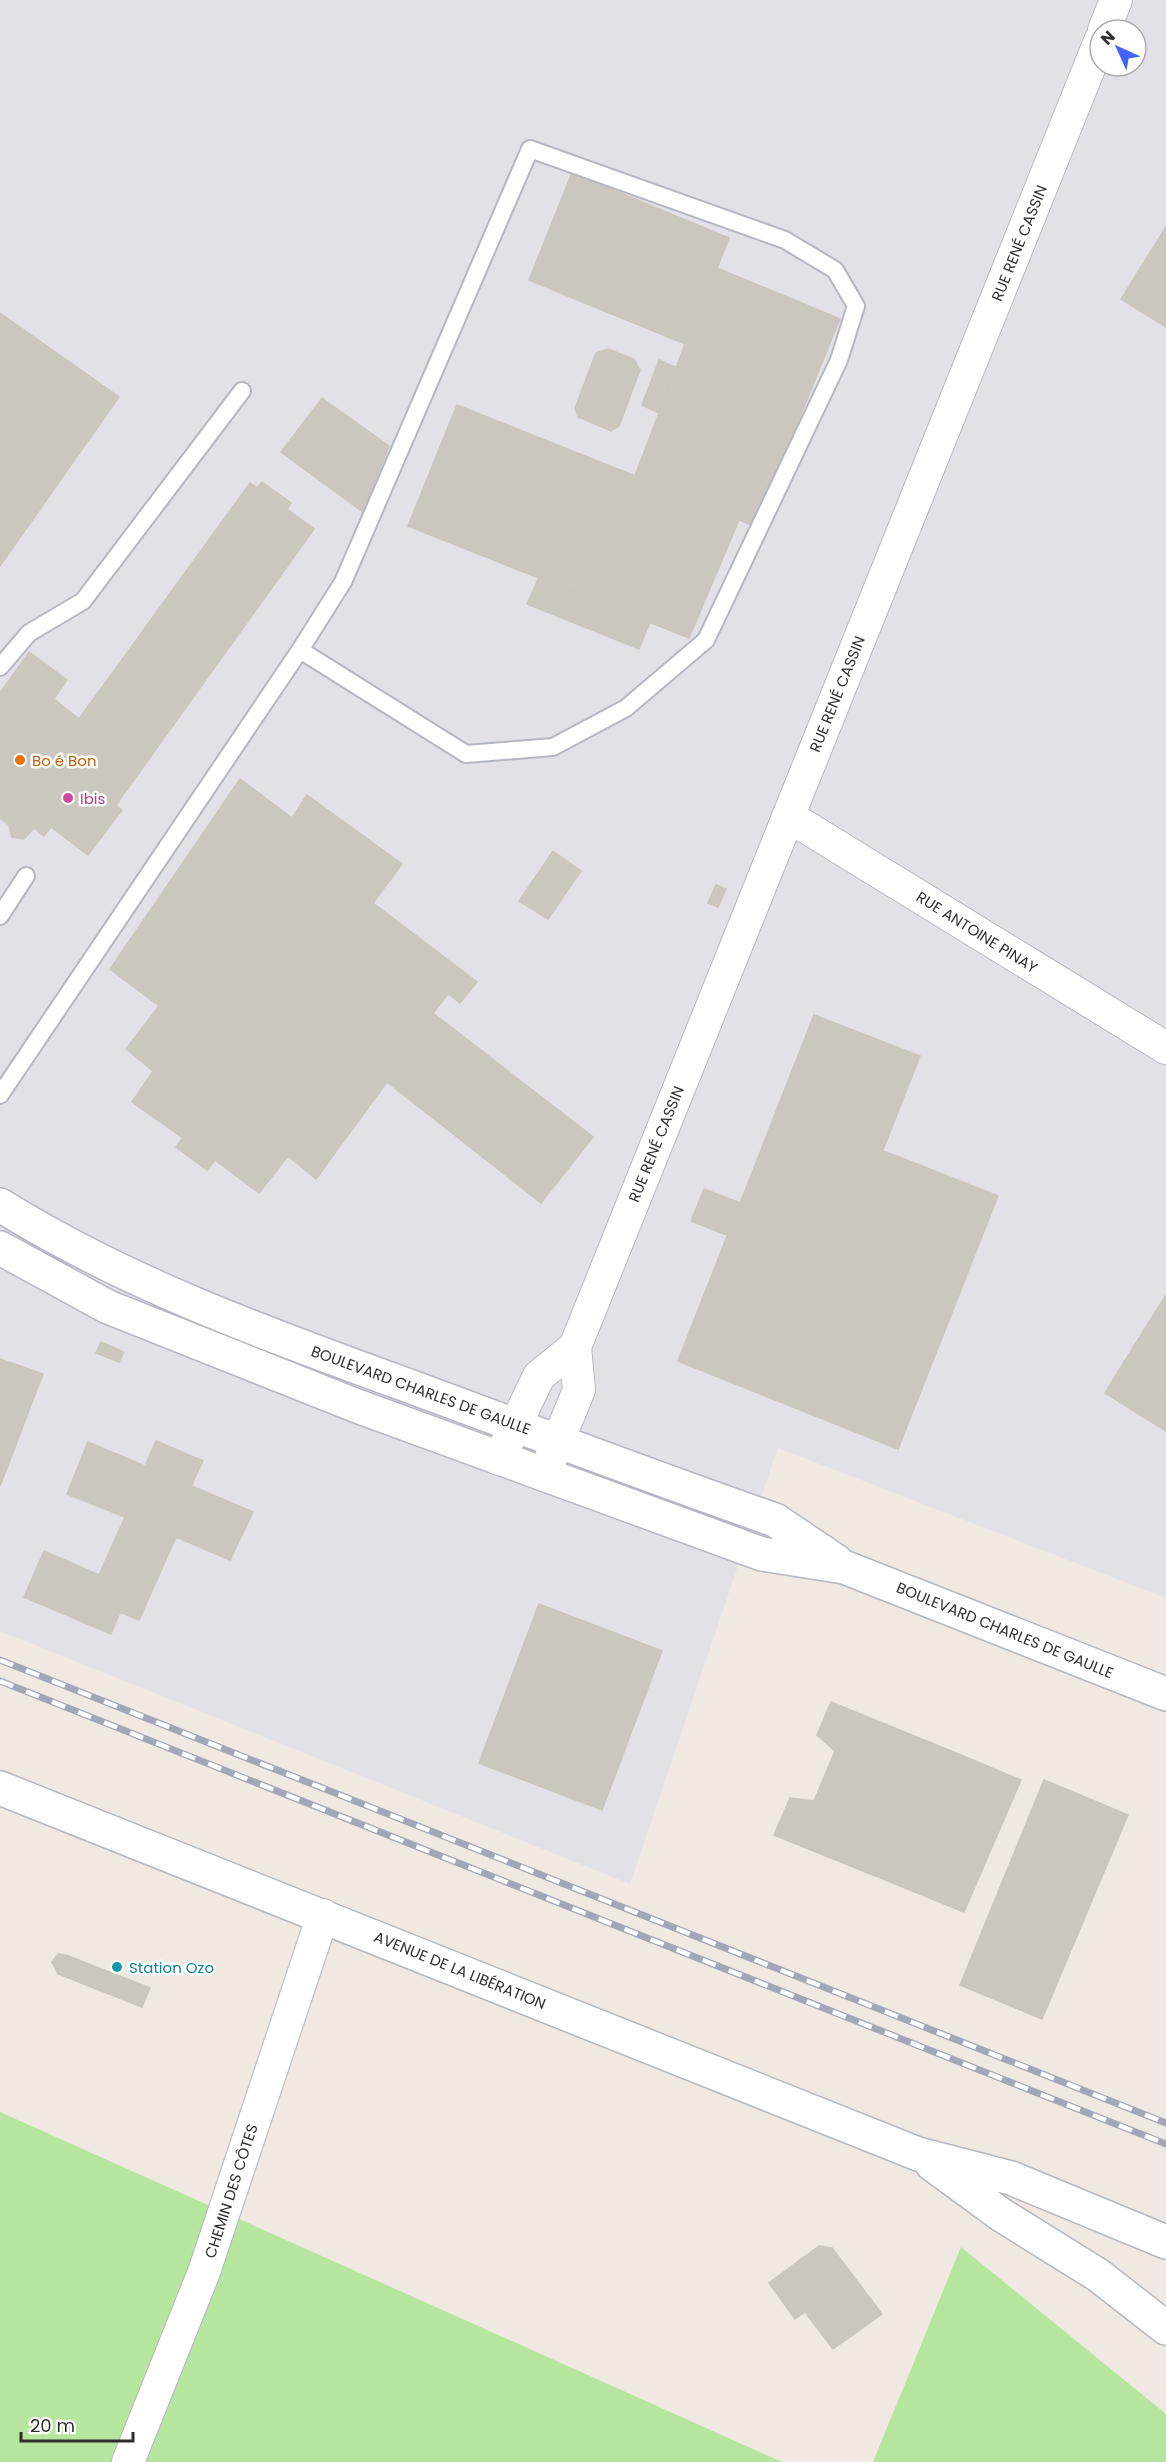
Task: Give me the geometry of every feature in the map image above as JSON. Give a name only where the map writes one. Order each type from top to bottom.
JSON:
[{"type":"street","points":[[1109,18],[1116,0]]},
{"type":"street","name":"RUE RENÉ CASSIN","points":[[544,1475],[579,1390],[575,1347],[1088,71]]},
{"type":"street","name":"RUE ANTOINE PINAY","points":[[788,816],[1166,1048]]},
{"type":"street","name":"BOULEVARD CHARLES DE GAULLE","points":[[0,1205],[35,1227],[127,1275],[223,1317],[775,1520],[844,1567]]},
{"type":"street","name":"BOULEVARD CHARLES DE GAULLE","points":[[0,1248],[108,1307],[216,1352],[499,1459],[762,1554],[844,1567],[1166,1694]]},
{"type":"street","name":"RUE RENÉ CASSIN","points":[[499,1459],[539,1376],[575,1347]]},
{"type":"street","name":"AVENUE DE LA LIBÉRATION","points":[[0,1788],[918,2154]]},
{"type":"street","name":"CHEMIN DES CÔTES","points":[[128,2462],[204,2272],[323,1915]]},
{"type":"street","points":[[918,2154],[1011,2178],[1166,2242]]},
{"type":"street","points":[[918,2154],[1000,2214],[1098,2275],[1166,2328]]},
{"type":"lane","points":[[0,1095],[300,650],[343,582],[530,149],[785,240],[835,270],[856,306],[839,360],[706,640],[626,708],[552,747],[466,754],[300,650]]},
{"type":"lane","points":[[0,667],[29,633],[83,601],[242,390]]},
{"type":"lane","points":[[0,916],[26,876]]},
{"type":"shaded area","points":[[0,0],[1166,0],[1166,1598],[778,1448],[630,1884],[0,1631]]},
{"type":"green space","points":[[0,2112],[782,2462],[0,2462]]},
{"type":"green space","points":[[961,2247],[1166,2414],[1166,2462],[873,2462]]},
{"type":"building","points":[[572,173],[729,238],[717,268],[840,319],[755,526],[739,520],[689,638],[408,526],[457,405],[635,476],[685,344],[529,280]]},
{"type":"building","points":[[1166,227],[1166,327],[1121,299]]},
{"type":"building","points":[[0,313],[119,397],[0,566]]},
{"type":"building","points":[[608,349],[634,359],[640,370],[619,426],[611,431],[578,417],[575,408],[596,353]]},
{"type":"building","points":[[659,360],[677,368],[659,413],[642,405]]},
{"type":"building","points":[[322,398],[389,446],[363,512],[281,452]]},
{"type":"building","points":[[262,482],[291,503],[287,509],[314,529],[116,805],[122,810],[88,855],[51,827],[44,836],[34,828],[24,839],[12,837],[9,825],[0,818],[0,693],[29,652],[67,680],[54,699],[79,719],[250,483],[257,488]]},
{"type":"building","points":[[539,577],[650,622],[639,649],[527,604]]},
{"type":"building","points":[[240,779],[292,818],[307,795],[402,864],[373,903],[477,982],[460,1003],[448,994],[433,1013],[593,1137],[541,1203],[387,1082],[316,1179],[288,1156],[259,1193],[215,1160],[207,1170],[176,1147],[183,1138],[132,1102],[153,1071],[126,1049],[159,1006],[110,969]]},
{"type":"building","points":[[553,851],[581,871],[548,919],[519,901]]},
{"type":"building","points":[[716,885],[726,889],[718,907],[708,903]]},
{"type":"building","points":[[814,1015],[920,1056],[875,1170],[894,1178],[902,1158],[998,1196],[898,1449],[678,1361]]},
{"type":"building","points":[[883,1151],[902,1158],[894,1178],[875,1170]]},
{"type":"building","points":[[704,1189],[740,1203],[727,1235],[691,1221]]},
{"type":"building","points":[[1166,1295],[1166,1399],[1119,1370]]},
{"type":"building","points":[[101,1342],[124,1352],[119,1362],[96,1353]]},
{"type":"building","points":[[0,1359],[43,1374],[0,1486]]},
{"type":"building","points":[[1119,1370],[1166,1399],[1166,1431],[1105,1393]]},
{"type":"building","points":[[156,1441],[203,1461],[191,1486],[145,1466]]},
{"type":"building","points":[[88,1442],[253,1512],[230,1560],[176,1537],[139,1620],[120,1612],[111,1634],[24,1597],[44,1551],[99,1575],[125,1517],[67,1494]]},
{"type":"building","points":[[539,1604],[662,1651],[602,1810],[479,1763]]},
{"type":"building","points":[[831,1702],[956,1753],[900,1886],[774,1835],[790,1798],[814,1801],[835,1751],[817,1735]]},
{"type":"building","points":[[956,1753],[1021,1780],[964,1912],[900,1886]]},
{"type":"building","points":[[1044,1780],[1128,1815],[1042,2019],[960,1985]]},
{"type":"building","points":[[58,1954],[66,1955],[150,1988],[142,2007],[58,1974],[52,1962]]},
{"type":"building","points":[[819,2246],[832,2248],[882,2314],[833,2349],[805,2312],[795,2319],[769,2283]]},
{"type":"railway","points":[[0,1660],[1166,2123]]},
{"type":"railway","points":[[0,1681],[1166,2144]]},
{"type":"place","name":"Bo é Bon","points":[[20,760]]},
{"type":"place","name":"Ibis","points":[[68,798]]},
{"type":"place","name":"Station Ozo","points":[[117,1967]]}]
